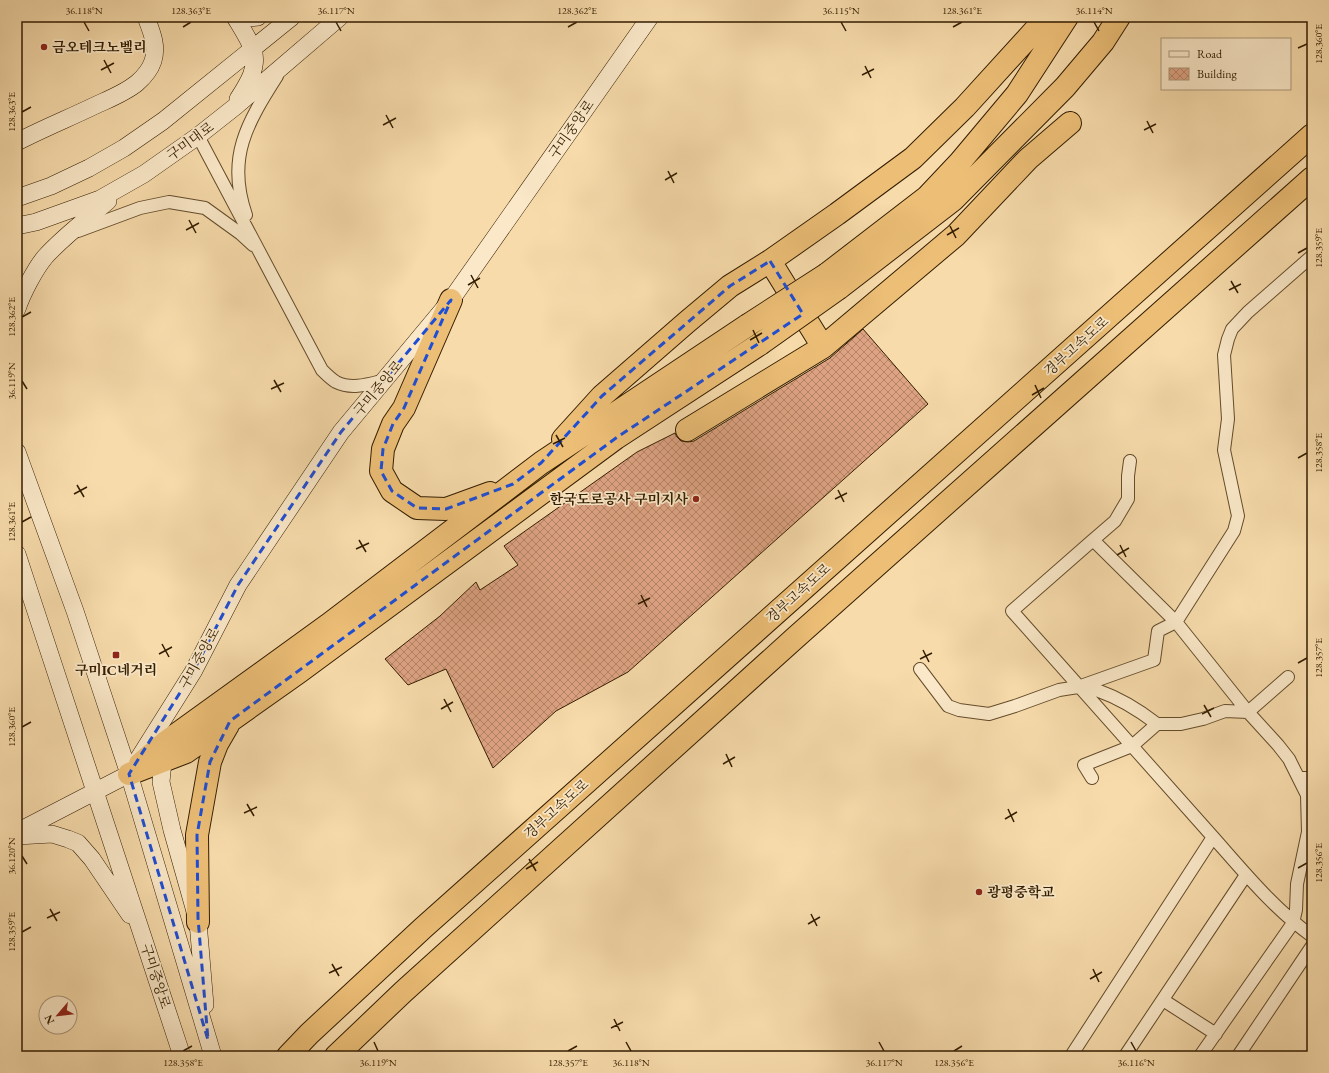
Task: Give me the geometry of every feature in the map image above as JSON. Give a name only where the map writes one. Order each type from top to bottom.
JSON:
[{"type":"highway","points":[[541,463],[602,396],[730,286],[770,261],[913,158],[965,107],[1036,29],[1054,17]]},
{"type":"highway","points":[[165,751],[186,752],[312,663],[616,438],[760,344],[927,197],[960,162],[1017,94],[1067,17]]},
{"type":"highway","points":[[129,774],[165,751],[541,463],[748,325],[833,281],[953,200],[1065,87],[1103,42],[1119,17]]},
{"type":"highway","points":[[687,430],[823,347],[956,234],[1028,159],[1070,123]]},
{"type":"highway","name":"경부고속도로","points":[[288,1056],[309,1034],[429,923],[1312,135]]},
{"type":"highway","points":[[336,1056],[403,992],[795,638],[1312,178]]},
{"type":"highway","points":[[770,261],[823,347]]},
{"type":"highway","points":[[451,300],[404,408],[393,424],[383,448],[381,471],[392,491],[417,508],[446,509],[513,484]]},
{"type":"highway","points":[[198,922],[197,835],[210,762],[217,744],[230,721]]},
{"type":"main road","points":[[19,142],[109,99],[130,88],[143,78],[151,66],[154,50],[154,42],[146,17]]},
{"type":"main road","points":[[235,17],[244,19],[258,17]]},
{"type":"main road","points":[[228,112],[246,87],[255,58],[253,49],[235,17]]},
{"type":"main road","points":[[17,198],[51,186],[89,168],[124,148],[162,121],[292,17]]},
{"type":"main road","name":"구미대로","points":[[17,226],[36,222],[100,200],[132,181],[198,136],[340,17]]},
{"type":"main road","name":"구미중앙로","points":[[129,774],[193,672],[238,585],[341,432],[451,300],[650,17]]},
{"type":"main road","points":[[17,309],[23,293],[44,258],[132,181]]},
{"type":"main road","points":[[17,453],[76,611],[129,774],[213,1056]]},
{"type":"main road","name":"구미중앙로","points":[[17,554],[182,1056]]},
{"type":"main road","points":[[193,672],[171,724],[165,751],[161,782],[172,830],[198,922],[208,1040]]},
{"type":"main road","points":[[17,832],[129,774]]},
{"type":"main road","points":[[17,836],[52,834],[78,843],[92,859],[141,931]]},
{"type":"street","points":[[259,250],[242,201],[238,176],[240,150],[247,127],[260,102],[286,63]]},
{"type":"street","points":[[198,136],[322,370],[335,381],[347,385],[364,386],[385,380]]},
{"type":"street","points":[[71,233],[140,208],[169,202],[205,208],[241,234],[259,250]]},
{"type":"street","points":[[920,669],[948,706],[959,710],[989,714],[1059,690],[1078,687],[1154,660],[1158,631],[1176,622],[1234,530],[1238,516],[1224,450],[1228,419],[1224,355],[1228,338],[1232,329],[1248,312],[1312,256]]},
{"type":"street","points":[[1130,461],[1128,476],[1128,499],[1115,521],[1012,611],[1246,875],[1293,923],[1312,936]]},
{"type":"street","points":[[1093,540],[1176,622],[1248,712],[1289,759],[1307,795],[1308,832],[1297,884],[1296,910],[1293,923],[1200,1056]]},
{"type":"street","points":[[1078,687],[1097,690],[1107,694],[1143,713],[1157,724],[1181,724],[1203,719],[1225,711],[1248,712],[1288,677]]},
{"type":"street","points":[[1092,778],[1084,765],[1132,746],[1157,724]]},
{"type":"street","points":[[1299,778],[1312,778]]},
{"type":"street","points":[[1071,1056],[1213,837]]},
{"type":"street","points":[[1125,1056],[1246,875]]},
{"type":"street","points":[[1238,1056],[1312,946]]},
{"type":"street","points":[[1163,1000],[1216,1034]]},
{"type":"highlighted area","points":[[770,261],[803,314],[616,438],[230,721],[210,762],[197,835],[198,918],[208,1040],[129,774],[193,672],[238,585],[341,432],[451,300],[404,408],[393,424],[383,449],[381,471],[392,491],[417,508],[446,509],[513,484],[541,463],[602,396],[730,286]]},
{"type":"building","name":"한국도로공사 구미지사","points":[[863,329],[928,404],[628,672],[556,711],[493,768],[446,669],[408,685],[385,659],[440,616],[476,582],[480,590],[518,565],[504,546],[637,452],[675,433],[681,441],[694,441],[830,358]]},
{"type":"place","name":"금오테크노벨리","points":[[44,47]]},
{"type":"place","name":"한국도로공사 구미지사","points":[[696,499]]},
{"type":"place","name":"구미IC네거리","points":[[116,655]]},
{"type":"place","name":"광평중학교","points":[[979,892]]}]
